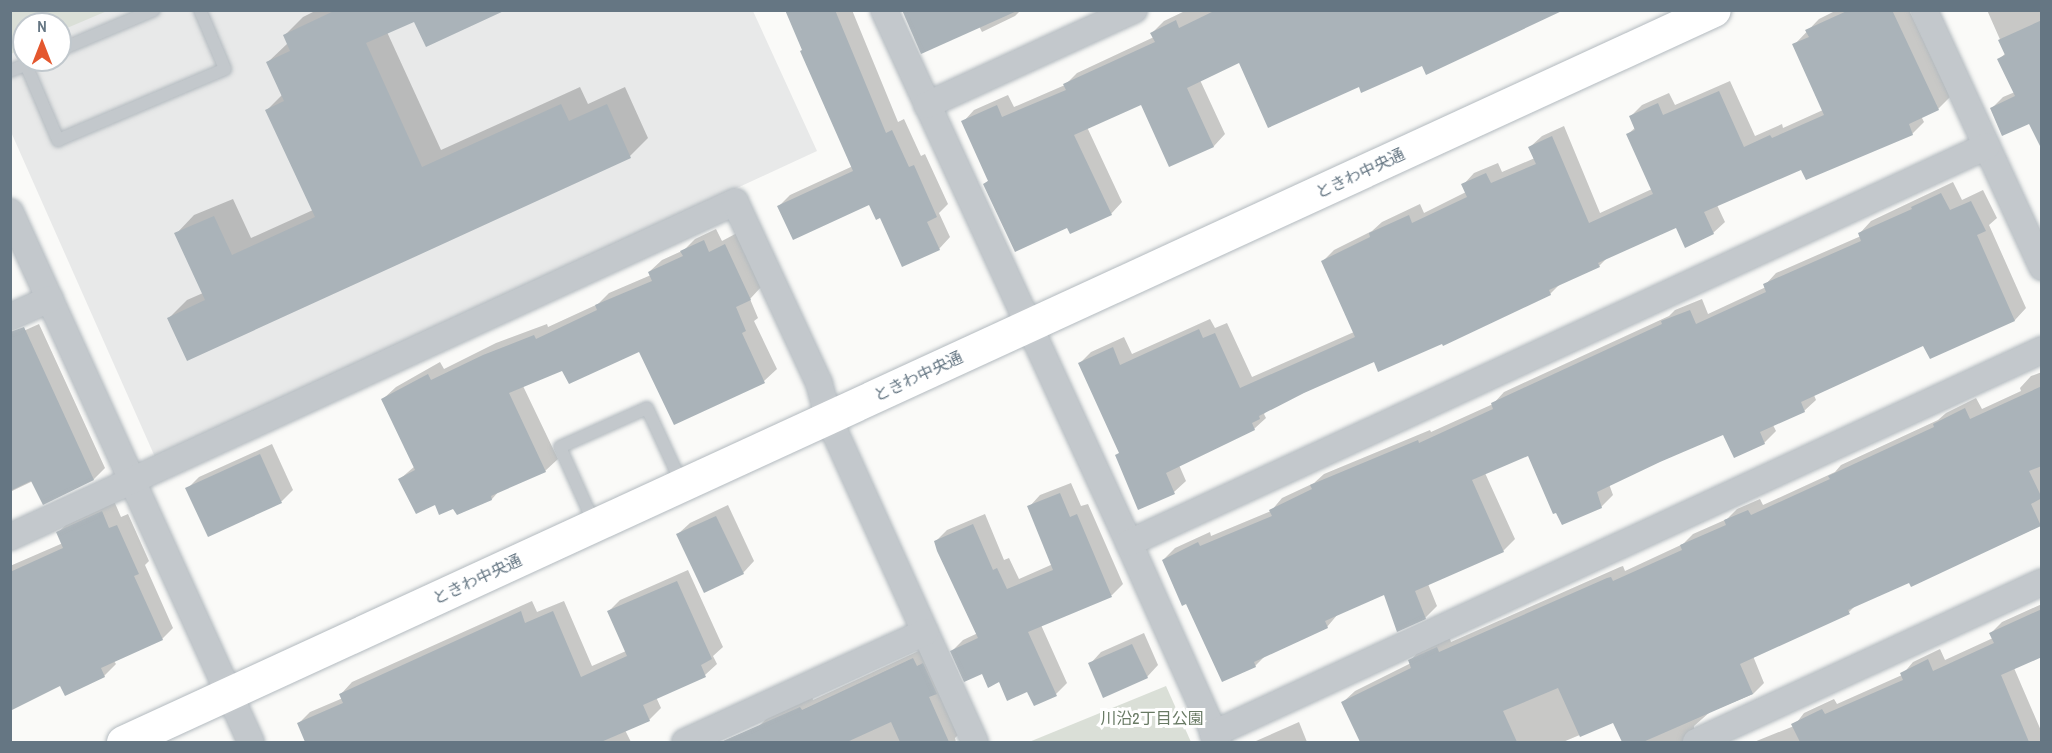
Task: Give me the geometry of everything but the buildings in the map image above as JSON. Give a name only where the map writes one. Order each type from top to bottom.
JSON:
[{"type":"street","points":[[884,10],[1129,543],[1215,738],[2042,350]]},
{"type":"street","points":[[927,105],[1134,10]]},
{"type":"street","name":"ときわ中央通","points":[[123,742],[1714,10]]},
{"type":"street","points":[[1924,10],[2042,267]]},
{"type":"street","points":[[1129,543],[1987,146]]},
{"type":"street","points":[[10,537],[735,202],[819,383],[828,417],[975,742]]},
{"type":"street","points":[[10,212],[251,742]]},
{"type":"street","points":[[10,317],[50,299]]},
{"type":"street","points":[[1696,742],[2042,582]]},
{"type":"street","points":[[685,742],[925,632]]},
{"type":"lane","points":[[72,45],[154,10]]},
{"type":"lane","points":[[35,72],[58,140],[225,69],[200,10]]},
{"type":"lane","points":[[594,525],[560,447],[647,408],[682,484]]},
{"type":"shaded area","points":[[10,11],[753,11],[817,151],[155,457],[11,132]]},
{"type":"green space","points":[[11,10],[107,11],[72,26],[72,12],[12,12],[11,54]]},
{"type":"green space","name":"川沿2丁目公園","points":[[1166,686],[1191,742],[1029,742]]}]
